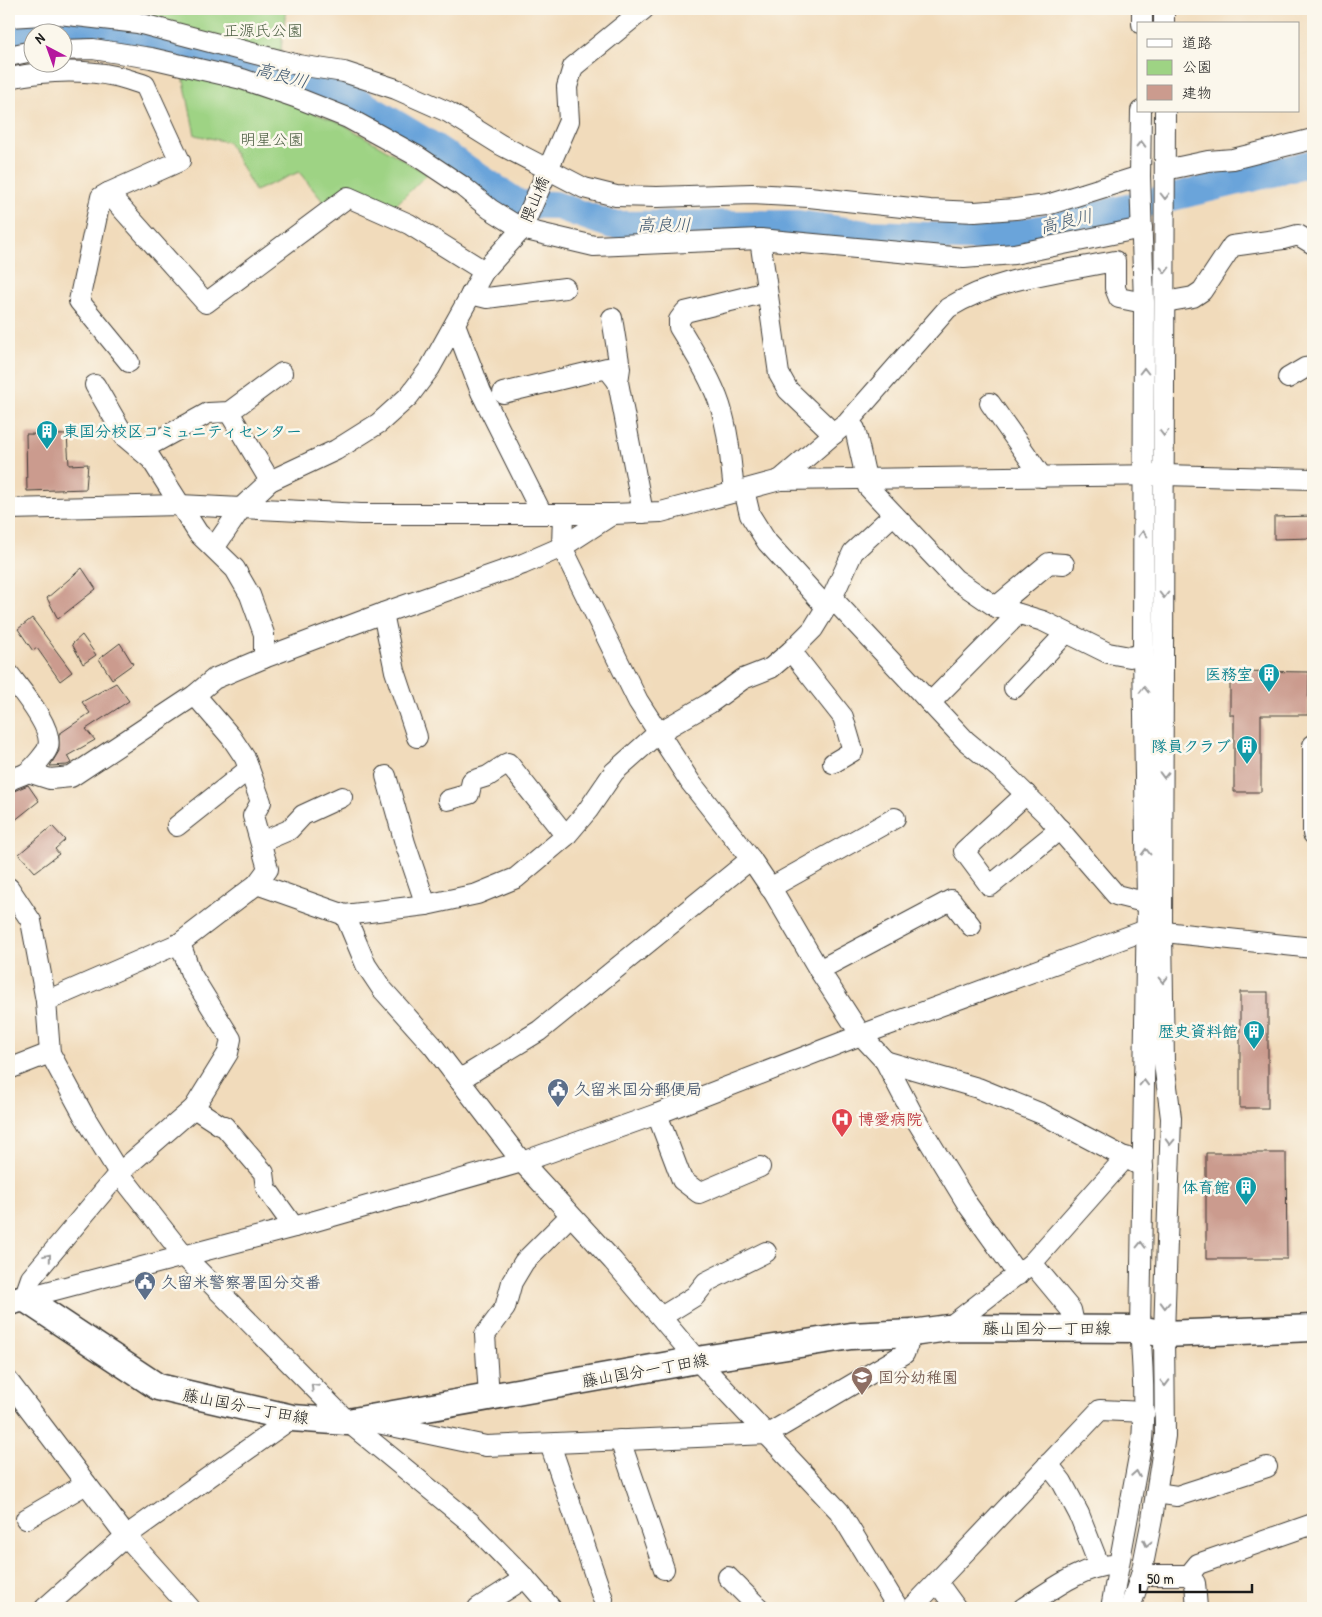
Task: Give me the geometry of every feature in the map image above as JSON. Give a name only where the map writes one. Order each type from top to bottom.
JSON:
[{"type":"main road","name":"藤山国分一丁田線","points":[[16,1300],[158,1387],[292,1418],[356,1421],[697,1360],[851,1336],[912,1333],[948,1328],[1075,1328],[1152,1331],[1313,1328]]},
{"type":"street","name":"隈山橋","points":[[214,548],[242,507],[270,481],[336,450],[379,423],[409,396],[425,375],[484,271],[522,229],[569,121],[567,87],[573,67],[644,9]]},
{"type":"street","points":[[1142,9],[1142,22]]},
{"type":"street","points":[[1164,9],[1164,22]]},
{"type":"street","points":[[9,17],[59,14],[138,23],[298,64],[344,72],[396,89],[448,112],[501,145],[584,188],[616,196],[657,197],[752,194],[809,197],[930,210],[975,212],[1016,210],[1047,205],[1140,176]]},
{"type":"street","points":[[72,50],[93,49],[151,58],[242,79],[296,96],[348,118],[417,156],[462,186],[490,209],[522,229],[594,246],[760,239],[964,258],[1014,254],[1142,228]]},
{"type":"street","points":[[9,56],[22,53]]},
{"type":"street","points":[[9,78],[32,74],[75,72],[115,76],[145,86],[180,161],[101,197],[79,301],[130,362]]},
{"type":"street","points":[[1111,1608],[1142,1440],[1145,1412],[1144,1374],[1152,1331],[1171,1118],[1164,1063],[1154,931],[1147,901],[1143,652],[1144,303],[1140,176],[1141,112]]},
{"type":"street","points":[[1130,1608],[1140,1575],[1165,1436],[1134,1162],[1154,931],[1164,475],[1165,112]]},
{"type":"street","points":[[1166,170],[1208,161],[1233,159],[1313,140]]},
{"type":"street","points":[[108,193],[206,303],[348,197],[409,224],[484,271]]},
{"type":"street","points":[[1165,302],[1193,297],[1202,291],[1232,246],[1308,237]]},
{"type":"street","points":[[760,239],[779,374],[788,390],[841,428],[854,429],[868,487],[893,515],[955,579],[996,607],[1043,621],[1108,653],[1130,657],[1143,652]]},
{"type":"street","points":[[780,480],[841,428],[948,308],[966,297],[1003,283],[1115,261],[1115,288],[1119,298],[1144,303]]},
{"type":"street","points":[[471,294],[487,298],[565,288]]},
{"type":"street","points":[[767,292],[685,312],[679,320],[679,327],[705,370],[720,405],[739,491],[750,516],[767,542],[966,741],[1026,794],[1060,829],[1116,894],[1140,901],[1147,901]]},
{"type":"street","points":[[612,318],[620,368],[618,382],[644,513]]},
{"type":"street","points":[[455,324],[481,392],[542,514]]},
{"type":"street","points":[[1288,378],[1305,368],[1313,367]]},
{"type":"street","points":[[504,393],[607,368],[618,382]]},
{"type":"street","points":[[141,450],[208,413],[229,412],[282,373]]},
{"type":"street","points":[[95,385],[125,437],[151,459],[198,533],[235,569],[250,595],[264,634],[264,658]]},
{"type":"street","points":[[990,403],[1042,477]]},
{"type":"street","points":[[229,412],[270,481]]},
{"type":"street","points":[[9,509],[180,505],[361,514],[613,514],[661,512],[780,480],[1164,475],[1313,480]]},
{"type":"street","points":[[563,514],[562,547],[638,701],[658,733],[691,783],[751,858],[860,1035],[885,1062],[912,1113],[968,1205],[1025,1269],[1071,1310],[1075,1328]]},
{"type":"street","points":[[28,772],[50,779],[71,777],[195,695],[214,679],[383,613],[523,564],[562,547],[613,514]]},
{"type":"street","points":[[256,884],[345,914],[426,905],[477,894],[516,878],[566,836],[588,810],[614,772],[658,733],[710,703],[743,679],[771,668],[791,651],[813,629],[829,602],[853,552],[893,515]]},
{"type":"street","points":[[996,607],[1049,563],[1064,564]]},
{"type":"street","points":[[383,613],[395,671],[418,737]]},
{"type":"street","points":[[930,703],[1018,614]]},
{"type":"street","points":[[1014,688],[1066,633]]},
{"type":"street","points":[[791,651],[843,717],[853,751],[833,763]]},
{"type":"street","points":[[9,674],[38,715],[49,737],[48,748],[28,772],[13,777],[9,781]]},
{"type":"street","points":[[46,1001],[180,943],[256,884],[268,869],[253,816],[261,802],[245,758],[231,737],[195,695]]},
{"type":"street","points":[[1313,745],[1313,834]]},
{"type":"street","points":[[448,800],[469,794],[472,781],[488,776],[508,763],[566,836]]},
{"type":"street","points":[[177,826],[249,769]]},
{"type":"street","points":[[386,776],[405,843],[426,905]]},
{"type":"street","points":[[1026,794],[964,850],[990,886],[1060,829]]},
{"type":"street","points":[[260,842],[290,830],[303,815],[342,797]]},
{"type":"street","points":[[770,888],[895,818]]},
{"type":"street","points":[[459,1080],[539,1031],[751,858]]},
{"type":"street","points":[[9,888],[32,921],[46,1001],[50,1053],[118,1173],[184,1256],[356,1421],[470,1522],[551,1608]]},
{"type":"street","points":[[819,970],[952,900],[971,926]]},
{"type":"street","points":[[345,914],[366,965],[382,990],[409,1018],[522,1162],[613,1261],[697,1360],[839,1511],[898,1608]]},
{"type":"street","points":[[16,1300],[294,1227],[522,1162],[657,1114],[860,1035],[1154,931],[1313,948]]},
{"type":"street","points":[[16,1300],[31,1278],[118,1173],[194,1108],[228,1053],[231,1039],[191,974],[180,943]]},
{"type":"street","points":[[9,1069],[50,1053]]},
{"type":"street","points":[[885,1062],[978,1088],[1042,1114],[1134,1162]]},
{"type":"street","points":[[194,1108],[224,1126],[264,1173],[266,1188],[294,1227]]},
{"type":"street","points":[[657,1114],[682,1180],[699,1193],[760,1167]]},
{"type":"street","points":[[948,1328],[1025,1269],[1134,1162]]},
{"type":"street","points":[[489,1398],[485,1335],[505,1308],[512,1282],[524,1262],[570,1216]]},
{"type":"street","points":[[661,1316],[695,1296],[706,1282],[766,1252]]},
{"type":"street","points":[[356,1421],[486,1446],[768,1434],[904,1354],[912,1333]]},
{"type":"street","points":[[9,1382],[126,1536],[190,1608]]},
{"type":"street","points":[[912,1608],[1100,1410],[1145,1412]]},
{"type":"street","points":[[45,1608],[126,1536],[292,1418]]},
{"type":"street","points":[[620,1440],[664,1569]]},
{"type":"street","points":[[550,1444],[603,1599]]},
{"type":"street","points":[[1048,1464],[1062,1482],[1079,1514],[1100,1566]]},
{"type":"street","points":[[1156,1493],[1177,1496],[1267,1467]]},
{"type":"street","points":[[26,1519],[86,1484]]},
{"type":"street","points":[[1190,1575],[1198,1564],[1313,1524]]},
{"type":"street","points":[[1023,1608],[1061,1584],[1100,1566],[1120,1564]]},
{"type":"street","points":[[1140,1575],[1190,1575]]},
{"type":"street","points":[[1190,1575],[1195,1583],[1197,1608]]},
{"type":"street","points":[[478,1608],[524,1578]]},
{"type":"street","points":[[728,1578],[759,1608]]},
{"type":"street","points":[[936,1582],[956,1608]]},
{"type":"green space","name":"正源氏公園","points":[[81,9],[286,9],[280,57]]},
{"type":"green space","name":"明星公園","points":[[182,71],[267,95],[343,124],[427,174],[396,205],[348,184],[325,204],[299,172],[255,191],[228,142],[195,135]]},
{"type":"building","name":"東国分校区コミュニティセンター","points":[[26,434],[67,435],[69,465],[88,464],[86,489],[27,491]]},
{"type":"building","points":[[1313,516],[1313,538],[1274,539],[1274,517]]},
{"type":"building","points":[[82,568],[96,589],[58,619],[47,598]]},
{"type":"building","points":[[32,618],[72,672],[60,681],[37,648],[33,651],[18,629]]},
{"type":"building","points":[[82,635],[96,655],[83,664],[72,644]]},
{"type":"building","points":[[120,643],[133,664],[112,679],[99,659]]},
{"type":"building","name":"医務室","points":[[1230,671],[1309,672],[1308,715],[1261,715],[1261,792],[1234,792],[1234,715],[1230,715]]},
{"type":"building","points":[[116,683],[129,701],[86,729],[95,740],[67,756],[71,763],[50,766],[59,751],[59,734],[90,713],[82,702]]},
{"type":"building","points":[[28,785],[39,801],[9,825],[9,793]]},
{"type":"building","points":[[52,826],[65,840],[55,849],[59,854],[35,872],[19,854]]},
{"type":"building","name":"歴史資料館","points":[[1240,992],[1268,992],[1268,1108],[1240,1108]]},
{"type":"building","name":"体育館","points":[[1206,1153],[1286,1153],[1287,1259],[1206,1259]]},
{"type":"waterway","name":"高良川","points":[[72,31],[91,30],[142,37],[256,70],[312,82],[361,103],[431,145],[519,204],[555,205],[612,225],[798,224],[867,234],[991,238],[1040,229],[1313,163]]},
{"type":"waterway","name":"高良川","points":[[9,36],[22,35]]},
{"type":"place","name":"東国分校区コミュニティセンター","points":[[47,450]]},
{"type":"place","name":"医務室","points":[[1269,693]]},
{"type":"place","name":"隊員クラブ","points":[[1247,765]]},
{"type":"place","name":"歴史資料館","points":[[1254,1050]]},
{"type":"place","name":"久留米国分郵便局","points":[[558,1108]]},
{"type":"place","name":"博愛病院","points":[[842,1138]]},
{"type":"place","name":"体育館","points":[[1246,1206]]},
{"type":"place","name":"久留米警察署国分交番","points":[[145,1301]]},
{"type":"place","name":"国分幼稚園","points":[[862,1396]]}]
